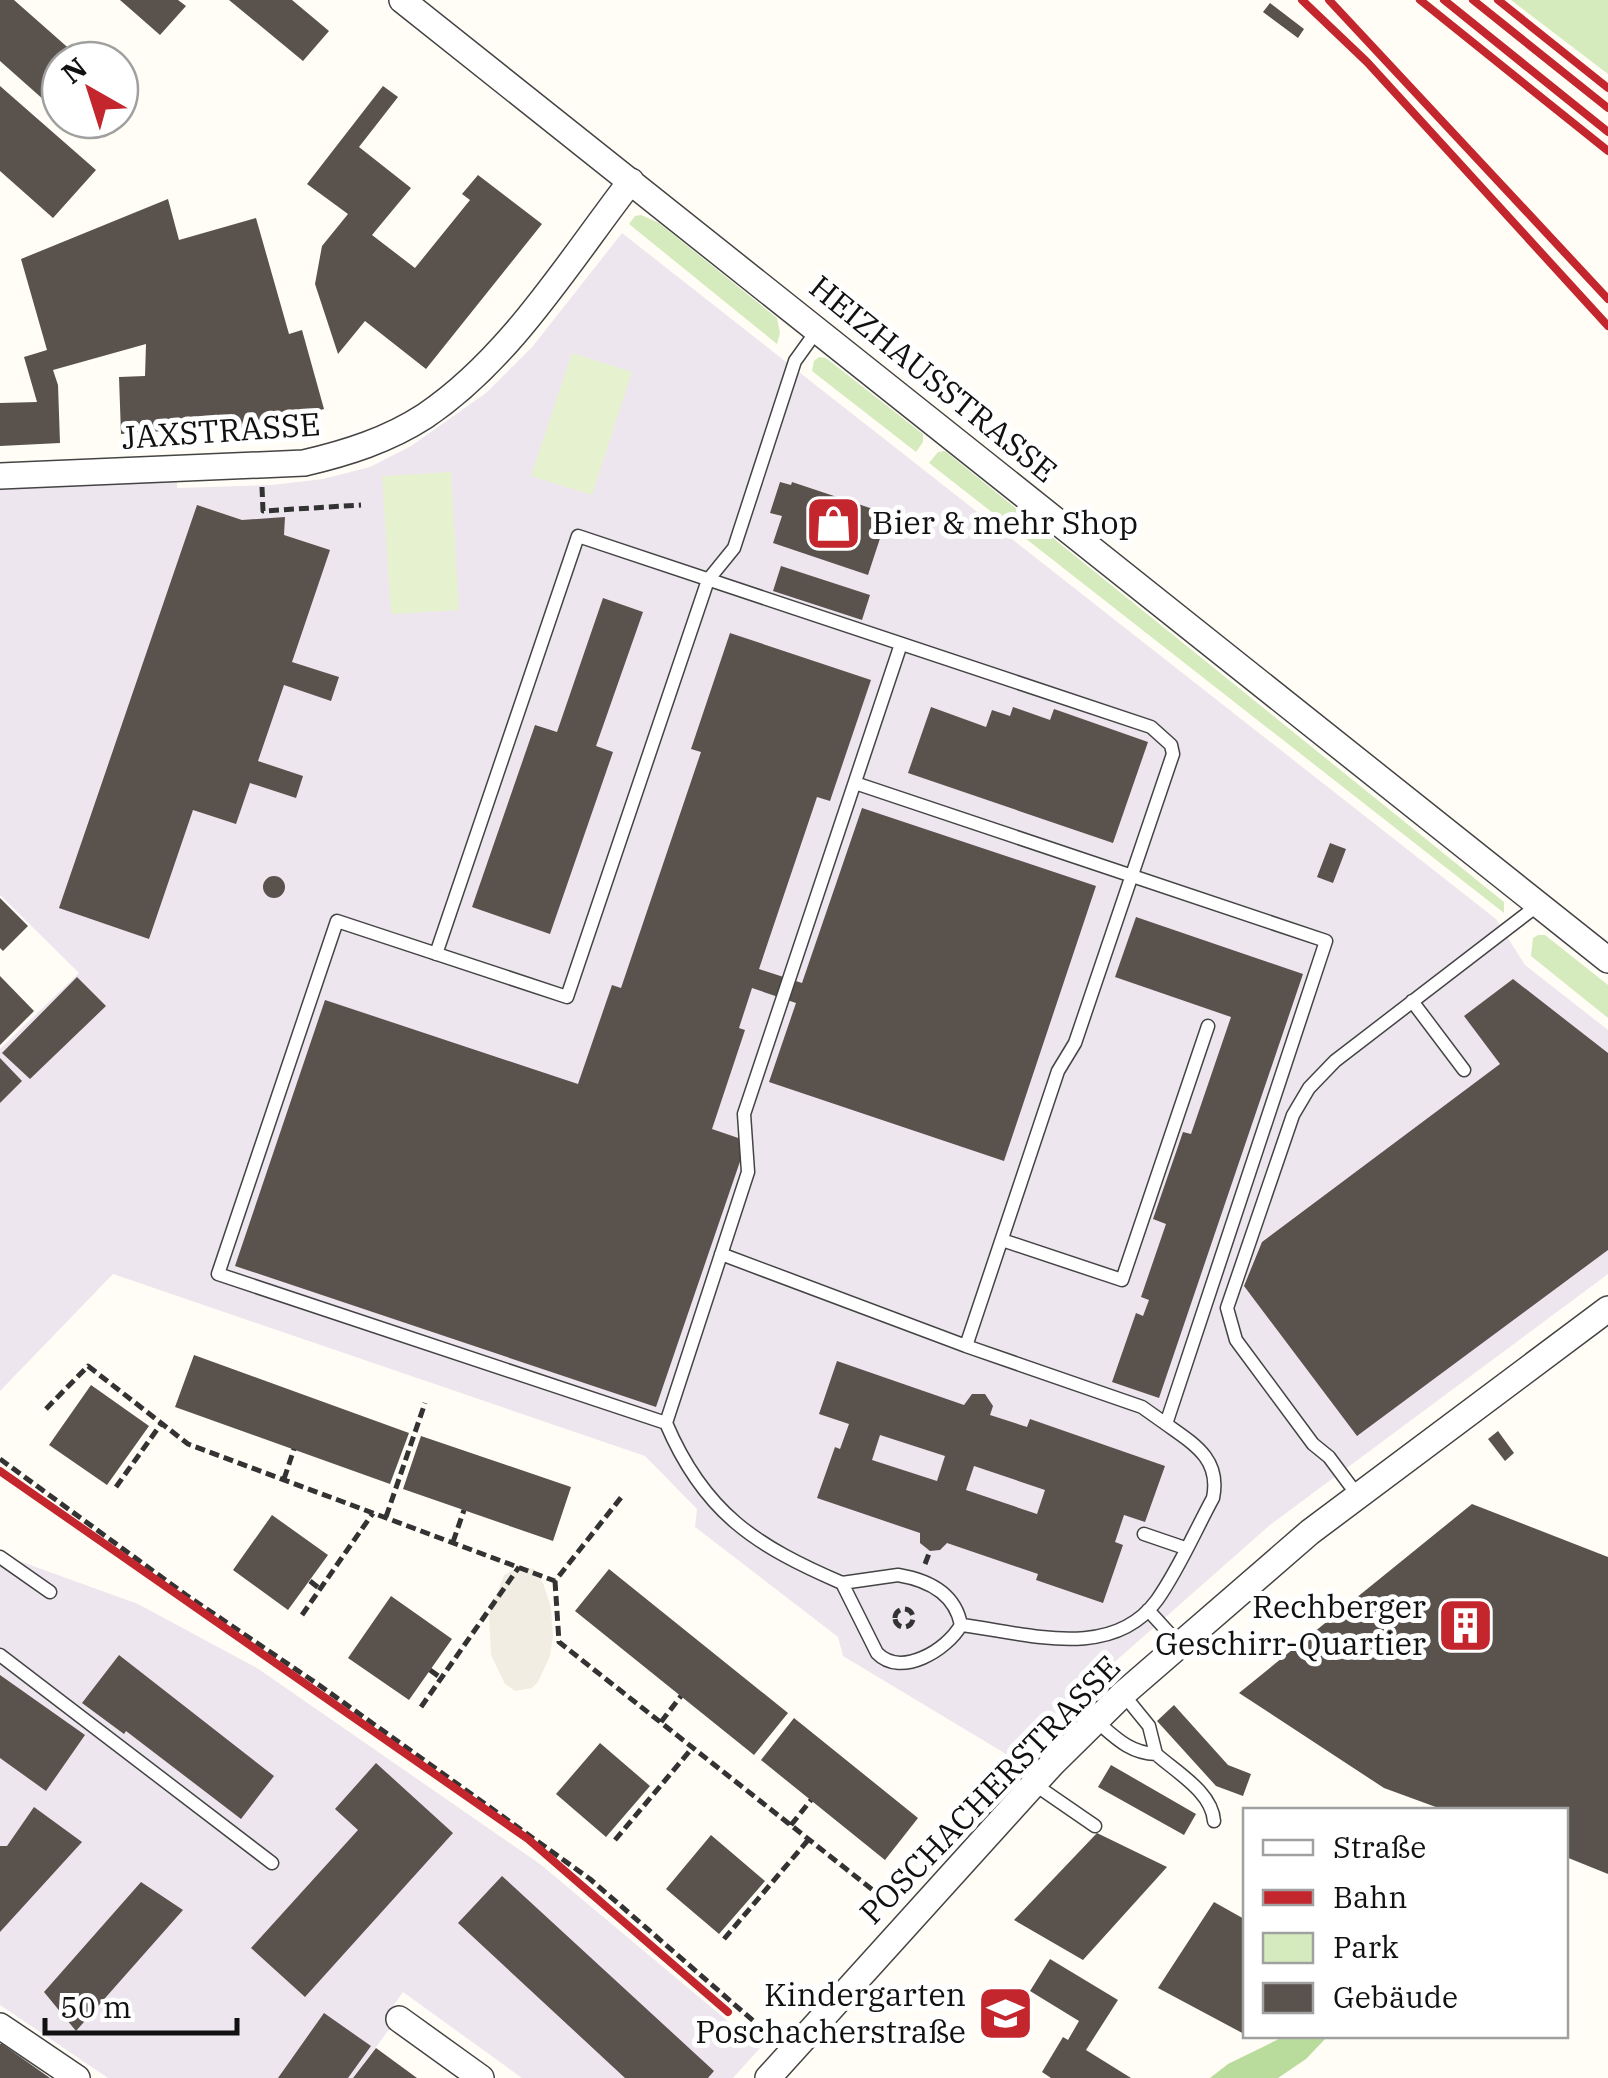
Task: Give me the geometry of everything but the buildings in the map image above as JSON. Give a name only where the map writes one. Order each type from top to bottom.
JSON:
[{"type":"street","name":"HEIZHAUSSTRASSE","points":[[402,0],[1608,960]]},
{"type":"street","name":"JAXSTRASSE","points":[[0,476],[304,463],[347,453],[388,436],[426,415],[506,342],[631,180]]},
{"type":"street","name":"POSCHACHERSTRASSE","points":[[768,2078],[1034,1784],[1123,1694],[1256,1576],[1608,1309]]},
{"type":"street","points":[[399,2019],[481,2078]]},
{"type":"street","points":[[0,2026],[77,2078]]},
{"type":"lane","points":[[666,1423],[218,1274],[337,921],[566,997],[708,580],[734,548],[794,362],[818,329]]},
{"type":"lane","points":[[436,954],[578,536],[1151,727],[1165,737],[1172,754],[1075,1043],[1058,1070],[966,1346]]},
{"type":"lane","points":[[902,644],[744,1114],[748,1172],[666,1423],[690,1473],[726,1515],[781,1557],[842,1583],[898,1575],[920,1579],[938,1588],[953,1603],[962,1625]]},
{"type":"lane","points":[[855,783],[1326,942],[1166,1424]]},
{"type":"lane","points":[[1358,1496],[1329,1457],[1313,1444],[1236,1340],[1226,1308],[1288,1128],[1309,1088],[1335,1062],[1538,904]]},
{"type":"lane","points":[[1412,1001],[1464,1070]]},
{"type":"lane","points":[[1002,1240],[1122,1280],[1208,1026]]},
{"type":"lane","points":[[721,1254],[1142,1407],[1201,1449],[1214,1471],[1213,1498],[1148,1610],[1131,1625],[1097,1638],[1079,1639],[962,1625]]},
{"type":"lane","points":[[1144,1534],[1186,1548]]},
{"type":"lane","points":[[0,1557],[50,1592]]},
{"type":"lane","points":[[842,1583],[877,1653],[885,1661],[898,1665],[926,1656],[956,1636],[962,1625]]},
{"type":"lane","points":[[1148,1610],[1179,1644]]},
{"type":"lane","points":[[0,1655],[272,1864]]},
{"type":"lane","points":[[1123,1694],[1149,1726],[1156,1754],[1204,1796],[1213,1807],[1214,1820]]},
{"type":"lane","points":[[1095,1720],[1126,1748],[1156,1754]]},
{"type":"lane","points":[[1034,1784],[1095,1826]]},
{"type":"path","points":[[261,482],[263,515],[361,505]]},
{"type":"path","points":[[46,1408],[88,1366],[188,1444],[555,1580]]},
{"type":"path","points":[[386,1517],[425,1403]]},
{"type":"path","points":[[116,1487],[132,1457],[161,1424]]},
{"type":"path","points":[[284,1479],[294,1449]]},
{"type":"path","points":[[0,1459],[590,1879],[776,2040]]},
{"type":"path","points":[[623,1495],[555,1580],[559,1642],[894,1907]]},
{"type":"path","points":[[453,1542],[464,1510]]},
{"type":"path","points":[[302,1614],[373,1512]]},
{"type":"path","points":[[421,1707],[519,1567]]},
{"type":"path","points":[[310,1580],[320,1589]]},
{"type":"path","points":[[430,1670],[441,1678]]},
{"type":"path","points":[[661,1722],[681,1696]]},
{"type":"path","points":[[615,1840],[693,1747]]},
{"type":"path","points":[[791,1825],[810,1800]]},
{"type":"path","points":[[628,1811],[635,1816]]},
{"type":"path","points":[[724,1939],[745,1909],[809,1839]]},
{"type":"shaded area","points":[[622,233],[1496,919],[1525,965],[1608,1030],[1608,1274],[1270,1525],[1075,1697],[1016,1760],[843,1656],[838,1637],[695,1527],[697,1509],[645,1456],[113,1274],[0,1391],[0,1049],[79,973],[0,895],[0,489],[177,480],[177,488],[271,485],[323,479],[370,467],[411,446],[486,393],[533,346]]},
{"type":"shaded area","points":[[0,1554],[138,1604],[257,1668],[540,1864],[760,2048],[733,2078],[522,2078],[403,1992],[389,2012],[396,2020],[353,2078],[108,2078],[0,2005]]},
{"type":"shaded area","points":[[521,1566],[534,1569],[543,1583],[551,1607],[553,1637],[550,1656],[538,1682],[532,1688],[515,1691],[505,1684],[491,1655],[489,1614],[504,1575]]},
{"type":"green space","points":[[1511,0],[1608,0],[1608,74]]},
{"type":"green space","points":[[641,215],[659,223],[777,318],[777,344],[629,224]]},
{"type":"green space","points":[[572,353],[632,372],[592,495],[531,476]]},
{"type":"green space","points":[[819,357],[826,358],[923,434],[916,452],[812,371]]},
{"type":"green space","points":[[945,451],[1504,902],[1504,913],[929,463],[938,452]]},
{"type":"green space","points":[[451,472],[459,610],[391,614],[382,476]]},
{"type":"green space","points":[[1545,935],[1608,985],[1608,1018],[1531,956],[1533,938]]},
{"type":"green space","points":[[1281,2038],[1326,2038],[1306,2059],[1278,2078],[1210,2078],[1228,2064]]},
{"type":"railway","points":[[1302,0],[1367,62],[1608,326]]},
{"type":"railway","points":[[1329,0],[1608,299]]},
{"type":"railway","points":[[1420,0],[1608,151]]},
{"type":"railway","points":[[1444,0],[1608,132]]},
{"type":"railway","points":[[1473,0],[1608,108]]},
{"type":"railway","points":[[1498,0],[1608,88]]},
{"type":"railway","points":[[0,1471],[528,1839],[728,2012]]},
{"type":"place","name":"Bier & mehr Shop","points":[[833,523]]},
{"type":"place","name":"Rechberger Geschirr-Quartier","points":[[1465,1625]]},
{"type":"place","name":"Kindergarten Poschacherstraße","points":[[1005,2013]]}]
